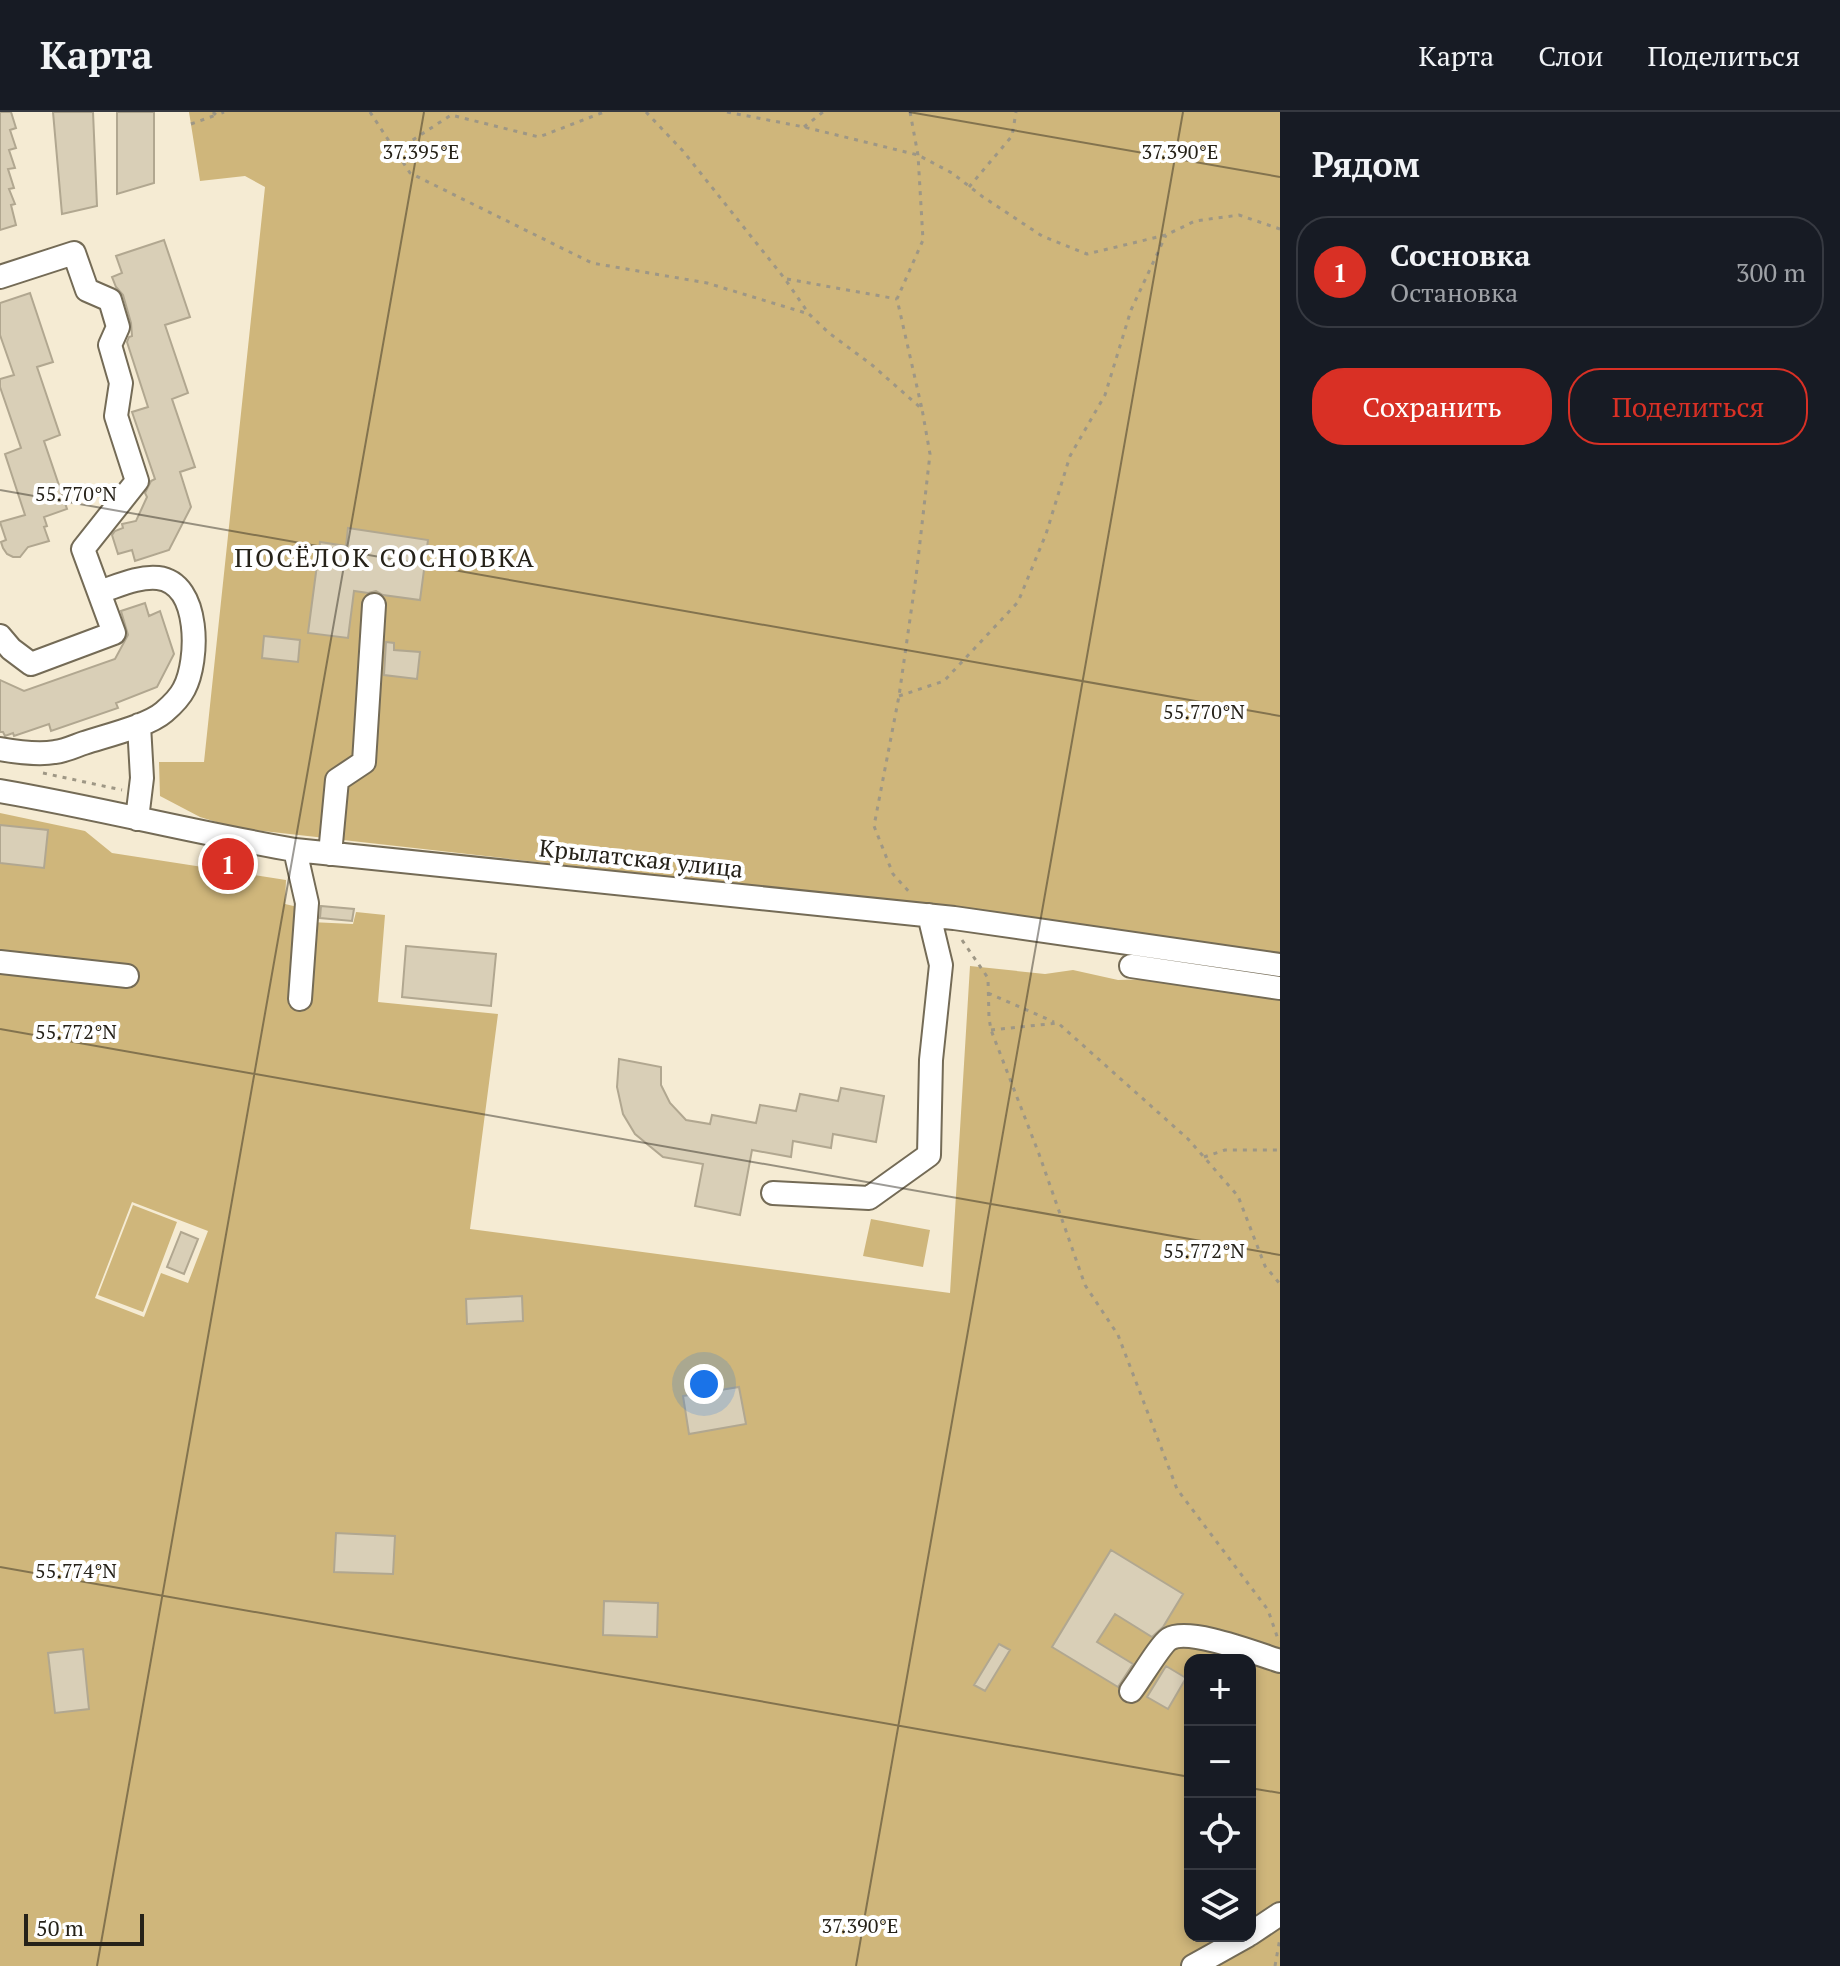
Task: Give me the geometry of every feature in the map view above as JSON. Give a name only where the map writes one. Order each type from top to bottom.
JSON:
[{"type":"street","points":[[0,277],[74,253],[87,290],[110,300],[118,327],[110,345],[121,383],[116,416],[137,481],[83,549],[114,633],[31,664],[0,636]]},
{"type":"street","points":[[0,749],[55,752],[139,725],[162,714],[183,690],[193,663],[195,634],[189,608],[178,588],[162,578],[141,578],[99,592]]},
{"type":"street","points":[[330,854],[337,780],[364,762],[374,605]]},
{"type":"street","points":[[137,819],[142,778],[139,725]]},
{"type":"street","name":"Крылатская улица","points":[[0,791],[217,837],[295,850],[929,915],[1280,965]]},
{"type":"street","points":[[295,850],[307,903],[300,999]]},
{"type":"street","points":[[773,1193],[869,1198],[929,1155],[931,1060],[941,965],[929,915]]},
{"type":"street","points":[[1158,946],[1160,970]]},
{"type":"street","points":[[0,962],[127,976]]},
{"type":"street","points":[[1131,966],[1280,988]]},
{"type":"street","points":[[1131,1691],[1167,1640],[1179,1636],[1230,1644],[1280,1661]]},
{"type":"street","points":[[1256,1930],[1280,1914]]},
{"type":"street","points":[[1193,1966],[1236,1942]]},
{"type":"path","points":[[191,124],[214,113],[224,112]]},
{"type":"path","points":[[370,112],[410,173],[592,263],[707,283],[809,314]]},
{"type":"path","points":[[396,151],[451,115],[539,137],[604,112]]},
{"type":"path","points":[[646,112],[683,151],[785,279],[809,314],[922,409]]},
{"type":"path","points":[[727,112],[918,155],[952,173],[1042,236],[1087,254],[1166,235],[1195,221],[1239,215],[1280,229]]},
{"type":"path","points":[[804,127],[823,112]]},
{"type":"path","points":[[910,112],[918,155],[923,240],[897,299],[930,454],[899,696],[874,826],[893,874],[929,915]]},
{"type":"path","points":[[969,187],[1012,136],[1016,112]]},
{"type":"path","points":[[899,696],[944,681],[1018,602],[1046,534],[1070,456],[1105,395],[1131,310],[1166,235]]},
{"type":"path","points":[[785,279],[897,299]]},
{"type":"path","points":[[39,772],[124,790]]},
{"type":"path","points":[[962,940],[988,978],[991,1030],[1085,1285],[1118,1335],[1177,1489],[1268,1610],[1280,1645]]},
{"type":"path","points":[[988,993],[1058,1023],[1188,1139],[1238,1196],[1265,1266],[1280,1284]]},
{"type":"path","points":[[991,1030],[1058,1023]]},
{"type":"path","points":[[1204,1157],[1225,1150],[1280,1150]]},
{"type":"path","points":[[1275,1966],[1280,1938]]},
{"type":"shaded area","points":[[189,112],[1280,112],[1280,954],[973,911],[236,828],[200,817],[160,796],[159,762],[204,762],[265,187],[245,176],[200,181]]},
{"type":"shaded area","points":[[0,813],[85,831],[112,853],[286,880],[285,904],[302,908],[310,922],[353,924],[356,912],[385,915],[378,1002],[498,1014],[470,1229],[950,1293],[970,966],[1045,974],[1073,970],[1118,980],[1156,979],[1280,997],[1280,1966],[0,1966]],"holes":[[[132,1202],[208,1231],[188,1283],[161,1273],[144,1317],[95,1298]]]},
{"type":"shaded area","points":[[133,1205],[177,1222],[143,1312],[98,1295]]},
{"type":"shaded area","points":[[871,1219],[930,1230],[923,1267],[863,1256]]},
{"type":"building","points":[[0,112],[11,112],[16,128],[10,130],[16,148],[9,150],[15,168],[8,169],[14,188],[9,189],[15,204],[11,205],[16,225],[0,230]]},
{"type":"building","points":[[53,112],[93,112],[97,206],[62,214]]},
{"type":"building","points":[[117,112],[154,112],[154,183],[117,194]]},
{"type":"building","points":[[164,240],[190,317],[165,325],[188,393],[172,399],[195,467],[180,472],[191,507],[169,550],[135,561],[132,550],[118,554],[112,535],[123,528],[122,524],[136,521],[147,497],[145,493],[155,479],[132,412],[148,407],[127,342],[132,336],[131,323],[123,295],[112,277],[122,273],[116,256]]},
{"type":"building","points":[[30,293],[53,362],[37,367],[60,435],[44,441],[67,509],[44,517],[49,541],[28,547],[20,557],[13,557],[3,548],[1,542],[6,540],[0,522],[25,515],[5,454],[21,448],[0,387],[0,379],[14,375],[0,335],[0,303]]},
{"type":"building","points":[[348,528],[428,540],[420,600],[383,595],[376,591],[354,591],[348,638],[308,633],[320,542],[346,546]]},
{"type":"building","points":[[145,603],[149,616],[160,611],[174,654],[157,687],[116,703],[118,708],[51,731],[49,724],[14,736],[13,733],[5,736],[0,732],[0,680],[24,691],[115,659],[128,635],[121,611]]},
{"type":"building","points":[[264,636],[300,640],[298,662],[262,658]]},
{"type":"building","points":[[386,642],[394,643],[394,650],[420,652],[417,679],[384,675]]},
{"type":"building","points":[[0,825],[48,830],[44,868],[0,863]]},
{"type":"building","points":[[321,906],[354,909],[352,921],[320,918]]},
{"type":"building","points":[[406,946],[496,954],[491,1006],[402,997]]},
{"type":"building","points":[[619,1059],[661,1067],[661,1085],[670,1103],[686,1120],[710,1124],[712,1115],[756,1123],[760,1105],[796,1111],[800,1094],[838,1101],[841,1088],[884,1096],[876,1142],[833,1134],[831,1148],[793,1141],[791,1157],[752,1150],[740,1215],[695,1206],[703,1164],[663,1157],[635,1134],[623,1114],[617,1087]]},
{"type":"building","points":[[181,1232],[198,1239],[184,1274],[167,1267]]},
{"type":"building","points":[[522,1296],[523,1321],[467,1324],[466,1299]]},
{"type":"building","points":[[739,1387],[746,1424],[689,1434],[683,1396]]},
{"type":"building","points":[[336,1533],[395,1536],[393,1574],[334,1572]]},
{"type":"building","points":[[1111,1550],[1183,1594],[1163,1627],[1152,1637],[1115,1614],[1097,1642],[1133,1664],[1118,1687],[1052,1647]]},
{"type":"building","points":[[604,1601],[658,1603],[657,1637],[603,1635]]},
{"type":"building","points":[[999,1644],[1010,1650],[985,1691],[974,1685]]},
{"type":"building","points":[[83,1649],[89,1709],[55,1713],[48,1653]]},
{"type":"building","points":[[1166,1666],[1184,1677],[1168,1709],[1147,1697]]},
{"type":"place","name":"Сосновка","points":[[228,864]]},
{"type":"district","name":"ПОСЁЛОК СОСНОВКА","points":[[385,558]]}]
